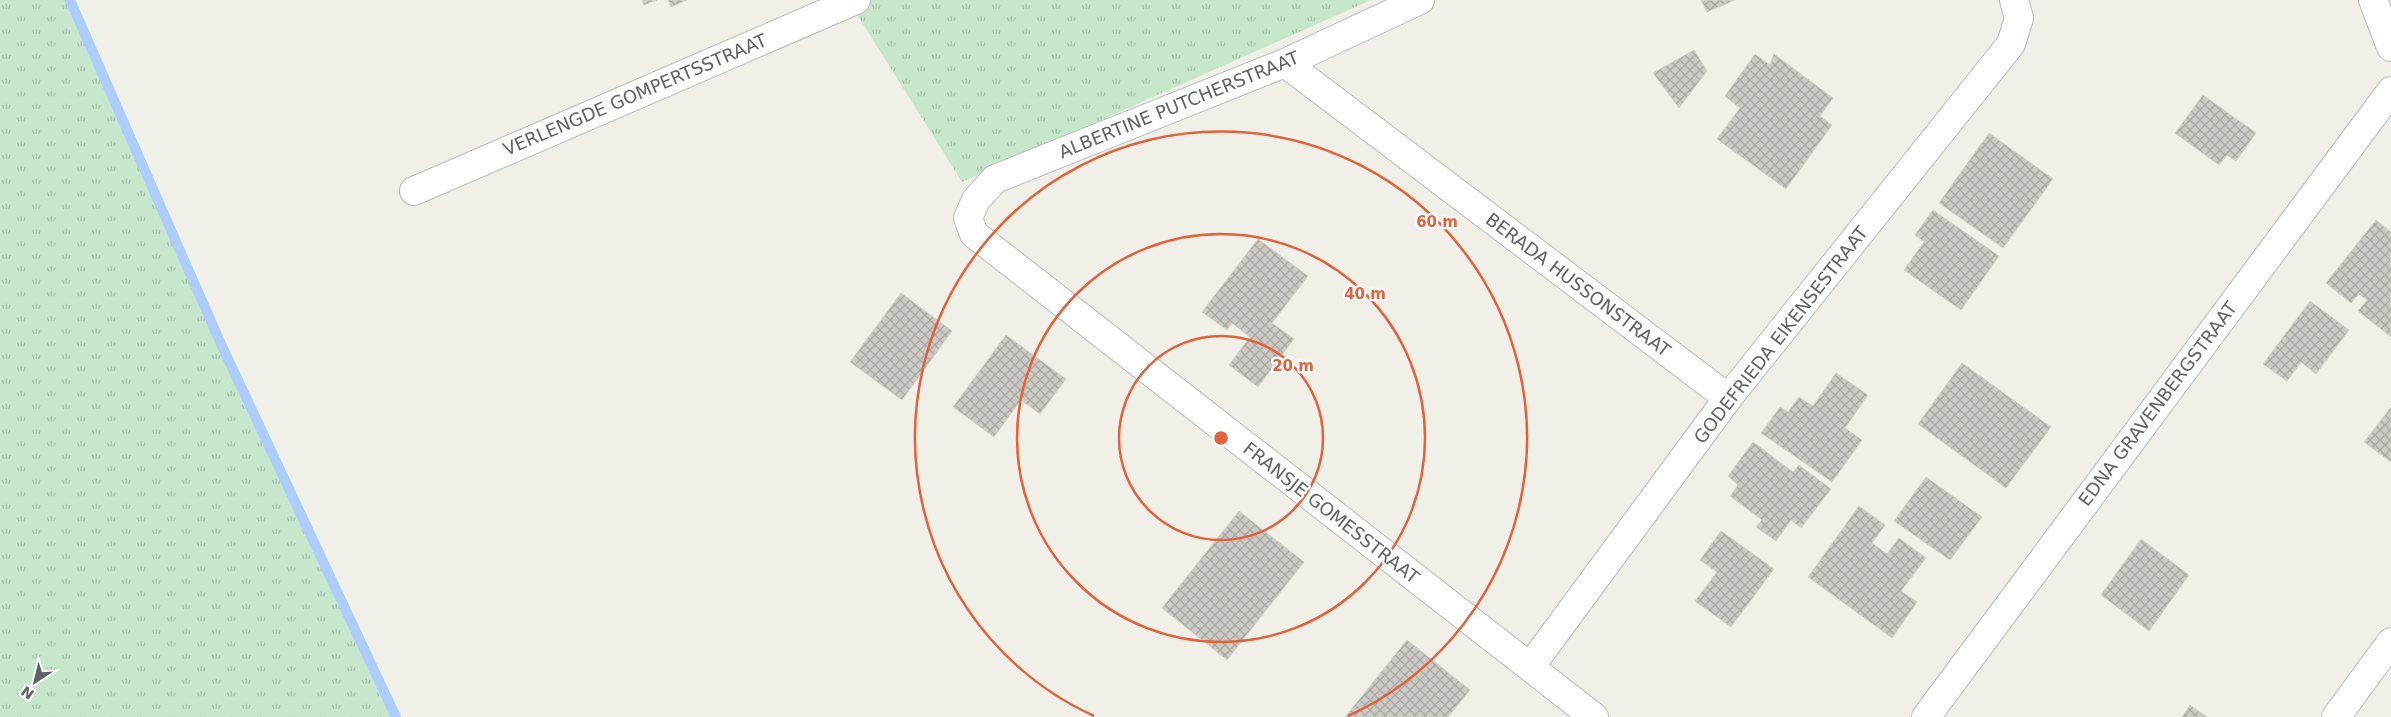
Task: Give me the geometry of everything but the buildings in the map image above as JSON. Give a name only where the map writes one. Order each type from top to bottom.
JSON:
[{"type":"street","name":"VERLENGDE GOMPERTSSTRAAT","points":[[414,191],[856,0]]},
{"type":"street","name":"ALBERTINE PUTCHERSTRAAT","points":[[974,234],[968,218],[976,200],[996,179],[1285,63],[1420,0]]},
{"type":"street","name":"GODEFRIEDA EIKENSESTRAAT","points":[[1530,667],[1728,398],[2011,44],[2019,18],[2014,0]]},
{"type":"street","points":[[2373,0],[2391,48]]},
{"type":"street","name":"BERADA HUSSONSTRAAT","points":[[1285,63],[1728,398]]},
{"type":"street","name":"EDNA GRAVENBERGSTRAAT","points":[[1926,717],[2391,91]]},
{"type":"street","name":"FRANSJE GOMESSTRAAT","points":[[974,234],[1594,717]]},
{"type":"street","points":[[2336,717],[2391,642]]},
{"type":"green space","points":[[0,0],[70,0],[221,344],[396,717],[0,717]]},
{"type":"green space","points":[[848,0],[1371,0],[962,182]]},
{"type":"waterway","points":[[70,0],[221,344],[396,717]]}]
